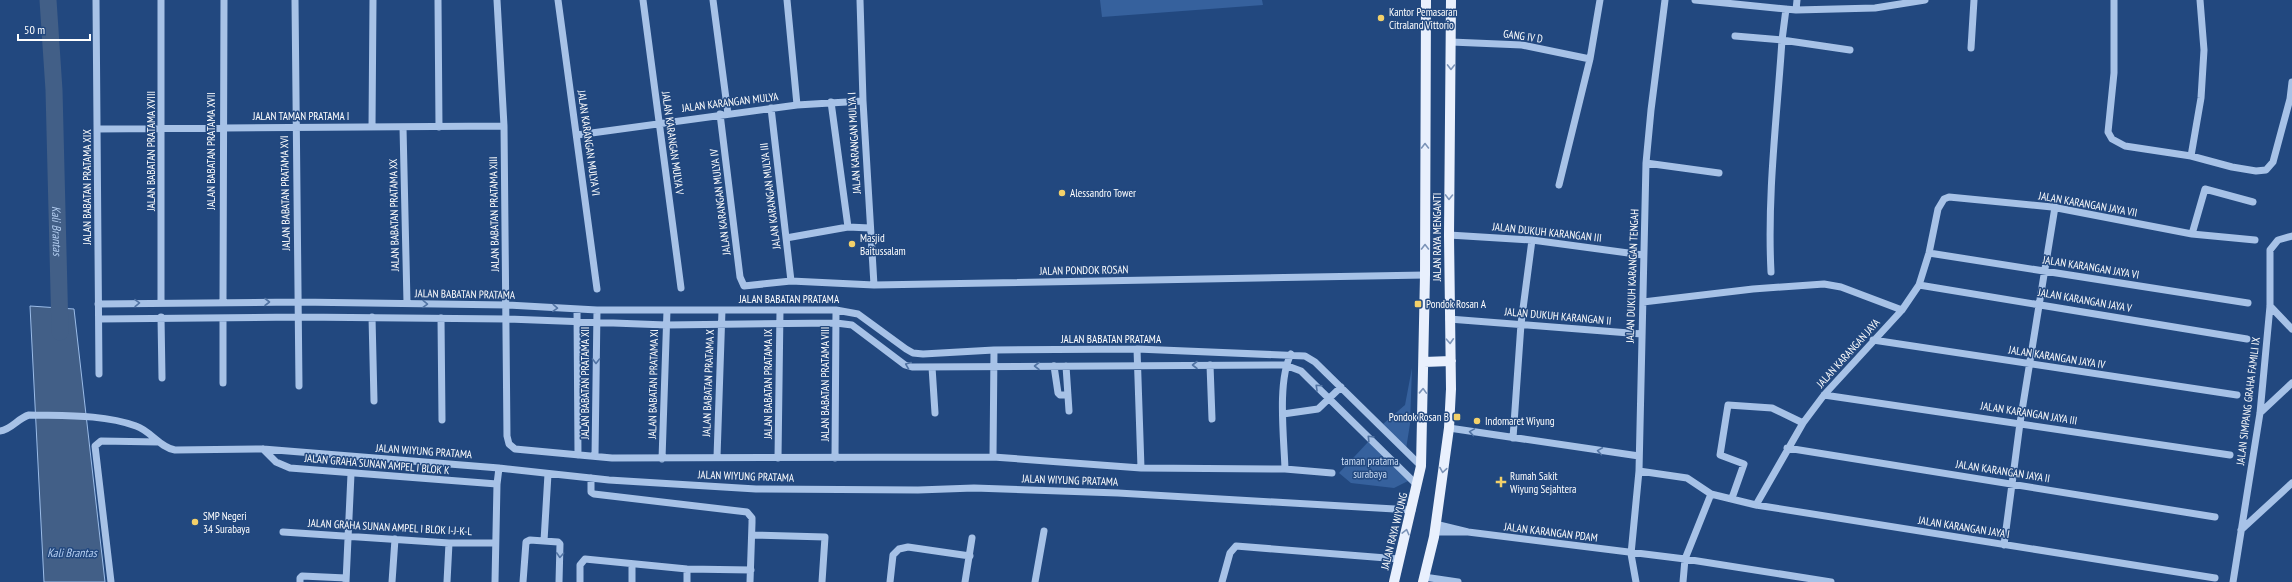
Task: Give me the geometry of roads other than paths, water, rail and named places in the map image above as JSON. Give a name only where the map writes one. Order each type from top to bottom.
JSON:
[{"type":"main road","name":"JALAN RAYA MENGANTI","points":[[1426,0],[1425,275],[1437,361],[1449,428],[1434,531]]},
{"type":"main road","name":"JALAN RAYA MENGANTI","points":[[1437,361],[1449,319],[1451,0]]},
{"type":"main road","name":"JALAN RAYA WIYUNG","points":[[1394,582],[1412,510],[1421,466],[1437,361]]},
{"type":"main road","points":[[1423,580],[1434,531]]},
{"type":"street","name":"JALAN BABATAN PRATAMA XIX","points":[[96,0],[99,374]]},
{"type":"street","name":"JALAN BABATAN PRATAMA XVIII","points":[[161,0],[162,302]]},
{"type":"street","name":"JALAN BABATAN PRATAMA XVII","points":[[223,303],[222,128],[224,0]]},
{"type":"street","name":"JALAN BABATAN PRATAMA XVI","points":[[295,0],[295,127],[299,386]]},
{"type":"street","points":[[372,0],[372,127]]},
{"type":"street","points":[[438,0],[438,126]]},
{"type":"street","name":"JALAN BABATAN PRATAMA XIII","points":[[498,0],[504,126],[507,305],[507,436],[509,444],[515,449]]},
{"type":"street","name":"JALAN KARANGAN MULYA VI","points":[[558,0],[598,290]]},
{"type":"street","name":"JALAN KARANGAN MULYA V","points":[[643,0],[681,288]]},
{"type":"street","name":"JALAN KARANGAN MULYA IV","points":[[713,0],[740,277],[744,286]]},
{"type":"street","points":[[787,0],[797,105]]},
{"type":"street","name":"JALAN KARANGAN MULYA I","points":[[860,0],[863,102],[874,285]]},
{"type":"street","points":[[1559,185],[1590,60],[1600,0]]},
{"type":"street","name":"JALAN DUKUH KARANGAN TENGAH","points":[[1636,582],[1631,554],[1639,471],[1646,163],[1656,60],[1665,0]]},
{"type":"street","points":[[1695,0],[1796,10],[1875,8],[1921,1]]},
{"type":"street","points":[[1796,10],[1797,0]]},
{"type":"street","points":[[1971,48],[1974,0]]},
{"type":"street","points":[[2114,0],[2116,33],[2114,73],[2108,125],[2110,137],[2115,142],[2126,146],[2191,156],[2232,167],[2256,171],[2271,167],[2290,99],[2292,82]]},
{"type":"street","points":[[2191,156],[2202,82],[2204,50],[2200,0]]},
{"type":"street","points":[[1771,272],[1769,237],[1772,168],[1782,40],[1786,9]]},
{"type":"street","points":[[1735,36],[1782,40],[1850,50]]},
{"type":"street","name":"GANG IV D","points":[[1451,42],[1522,45],[1590,60]]},
{"type":"street","name":"JALAN KARANGAN MULYA","points":[[576,135],[797,105],[831,102],[863,102]]},
{"type":"street","name":"JALAN KARANGAN MULYA I","points":[[831,102],[848,227]]},
{"type":"street","name":"JALAN KARANGAN MULYA III","points":[[771,108],[791,281]]},
{"type":"street","name":"JALAN TAMAN PRATAMA I","points":[[97,129],[504,126]]},
{"type":"street","name":"JALAN BABATAN PRATAMA XX","points":[[403,127],[407,303]]},
{"type":"street","points":[[1646,163],[1719,173]]},
{"type":"street","points":[[2192,234],[2203,191],[2205,189],[2253,202]]},
{"type":"street","name":"JALAN KARANGAN JAYA VII","points":[[1938,209],[1944,198],[1948,197],[2055,207],[2192,234],[2255,240]]},
{"type":"street","points":[[2004,545],[2020,423],[2055,207]]},
{"type":"street","name":"JALAN KARANGAN JAYA","points":[[1756,505],[1787,448],[1803,423],[1824,395],[1902,310],[1919,285],[1929,253],[1938,209]]},
{"type":"street","points":[[786,238],[848,227],[870,228]]},
{"type":"street","name":"JALAN DUKUH KARANGAN III","points":[[1449,234],[1532,240],[1643,255]]},
{"type":"street","name":"JALAN SIMPANG GRAHA FAMILI IX","points":[[2233,582],[2260,413],[2270,306],[2270,250],[2272,245],[2278,240],[2292,236]]},
{"type":"street","points":[[1512,438],[1521,324],[1532,240]]},
{"type":"street","name":"JALAN KARANGAN JAYA VI","points":[[1929,253],[2248,303]]},
{"type":"street","name":"JALAN PONDOK ROSAN","points":[[744,286],[791,281],[874,285],[1425,275]]},
{"type":"street","points":[[1643,302],[1753,289],[1824,284],[1841,287],[1902,310]]},
{"type":"street","name":"JALAN KARANGAN JAYA V","points":[[1919,285],[2247,339]]},
{"type":"street","name":"JALAN BABATAN PRATAMA","points":[[98,304],[162,302],[298,302],[507,305],[597,310],[836,310],[858,314],[913,353],[994,350],[1137,350],[1291,354],[1310,358],[1421,466]]},
{"type":"street","points":[[2270,306],[2292,329]]},
{"type":"street","name":"JALAN BABATAN PRATAMA XII","points":[[577,309],[578,455]]},
{"type":"street","name":"JALAN BABATAN PRATAMA XII","points":[[595,456],[597,310]]},
{"type":"street","name":"JALAN BABATAN PRATAMA XI","points":[[662,459],[667,310]]},
{"type":"street","name":"JALAN BABATAN PRATAMA X","points":[[717,457],[722,310]]},
{"type":"street","name":"JALAN BABATAN PRATAMA IX","points":[[778,458],[780,310]]},
{"type":"street","name":"JALAN BABATAN PRATAMA VIII","points":[[835,458],[836,310]]},
{"type":"street","points":[[372,317],[374,401]]},
{"type":"street","points":[[99,319],[372,317],[507,319],[666,325],[836,323],[852,325],[907,366],[994,367],[1285,365],[1301,371],[1417,485]]},
{"type":"street","points":[[161,318],[162,378]]},
{"type":"street","points":[[223,318],[223,383]]},
{"type":"street","points":[[441,318],[442,420]]},
{"type":"street","name":"JALAN DUKUH KARANGAN II","points":[[1449,319],[1642,334]]},
{"type":"street","name":"JALAN KARANGAN JAYA IV","points":[[1873,340],[2237,395]]},
{"type":"street","points":[[993,457],[994,350]]},
{"type":"street","points":[[1137,350],[1141,468]]},
{"type":"street","points":[[1285,470],[1283,414],[1285,365],[1291,354]]},
{"type":"street","points":[[1210,365],[1212,419]]},
{"type":"street","points":[[1054,366],[1058,392],[1060,395],[1068,395]]},
{"type":"street","points":[[1066,366],[1069,411]]},
{"type":"street","points":[[932,367],[935,413]]},
{"type":"street","points":[[2260,413],[2292,383]]},
{"type":"street","points":[[1283,414],[1318,409],[1331,399],[1341,388]]},
{"type":"street","name":"JALAN KARANGAN JAYA III","points":[[1824,395],[2230,455]]},
{"type":"street","points":[[1732,498],[1744,464],[1720,455],[1728,405],[1772,408],[1803,423]]},
{"type":"street","name":"JALAN WIYUNG PRATAMA","points":[[0,431],[6,430],[24,416],[29,415],[90,418],[137,426],[166,448],[175,450],[263,449],[499,468],[591,478],[756,489],[918,490],[974,488],[1118,493],[1412,510]]},
{"type":"street","points":[[1449,428],[1639,456]]},
{"type":"street","points":[[111,582],[95,446],[101,441],[159,442]]},
{"type":"street","name":"JALAN KARANGAN JAYA II","points":[[1787,448],[2214,516]]},
{"type":"street","name":"JALAN GRAHA SUNAN AMPEL I BLOK K","points":[[263,449],[276,462],[290,468],[351,474],[496,484]]},
{"type":"street","name":"JALAN WIYUNG PRATAMA","points":[[515,449],[578,455],[662,459],[717,457],[993,457],[1141,468],[1285,470],[1332,473]]},
{"type":"street","points":[[494,582],[496,484],[499,468]]},
{"type":"street","name":"JALAN KARANGAN JAYA I","points":[[1639,471],[1687,478],[1711,494],[1756,505],[2215,578]]},
{"type":"street","points":[[300,582],[300,578],[302,576],[346,580],[351,474]]},
{"type":"street","points":[[544,541],[548,474]]},
{"type":"street","points":[[591,478],[591,492],[594,494],[747,512],[752,518],[750,582]]},
{"type":"street","points":[[2241,530],[2292,483]]},
{"type":"street","points":[[1683,576],[1685,559],[1711,494]]},
{"type":"street","points":[[1035,582],[1044,531]]},
{"type":"street","name":"JALAN KARANGAN PDAM","points":[[1434,531],[1468,532],[1631,554]]},
{"type":"street","name":"JALAN GRAHA SUNAN AMPEL I BLOK I-J-K-L","points":[[283,532],[449,543],[495,543]]},
{"type":"street","points":[[752,536],[825,537],[822,582]]},
{"type":"street","points":[[965,582],[972,538]]},
{"type":"street","points":[[392,582],[394,539]]},
{"type":"street","points":[[524,582],[526,542],[530,540],[560,544],[559,582]]},
{"type":"street","points":[[447,582],[449,543]]},
{"type":"street","points":[[1222,582],[1230,553],[1233,547],[1238,546],[1400,559]]},
{"type":"street","points":[[890,582],[893,555],[903,548],[908,547],[970,556]]},
{"type":"street","points":[[1631,554],[1685,559],[1831,582]]},
{"type":"street","points":[[580,582],[582,562],[585,560],[687,569],[750,570]]},
{"type":"street","points":[[632,564],[632,582]]},
{"type":"street","points":[[687,569],[687,582]]},
{"type":"street","points":[[1423,580],[1458,582]]},
{"type":"water","name":"Kali Brantas","points":[[30,306],[74,309],[105,582],[44,582]]},
{"type":"waterway","name":"Kali Brantas","points":[[48,0],[54,90],[60,332]]},
{"type":"place","name":"Kantor Pemasaran Citraland Vittorio","points":[[1381,18]]},
{"type":"place","name":"Alessandro Tower","points":[[1062,193]]},
{"type":"place","name":"Masjid Baitussalam","points":[[852,244]]},
{"type":"place","name":"Pondok Rosan A","points":[[1418,304]]},
{"type":"place","name":"Pondok Rosan B","points":[[1457,417]]},
{"type":"place","name":"Indomaret Wiyung","points":[[1477,421]]},
{"type":"place","name":"Rumah Sakit Wiyung Sejahtera","points":[[1501,482]]},
{"type":"place","name":"SMP Negeri 34 Surabaya","points":[[195,522]]},
{"type":"park label","name":"taman pratama surabaya","points":[[1370,467]]}]
